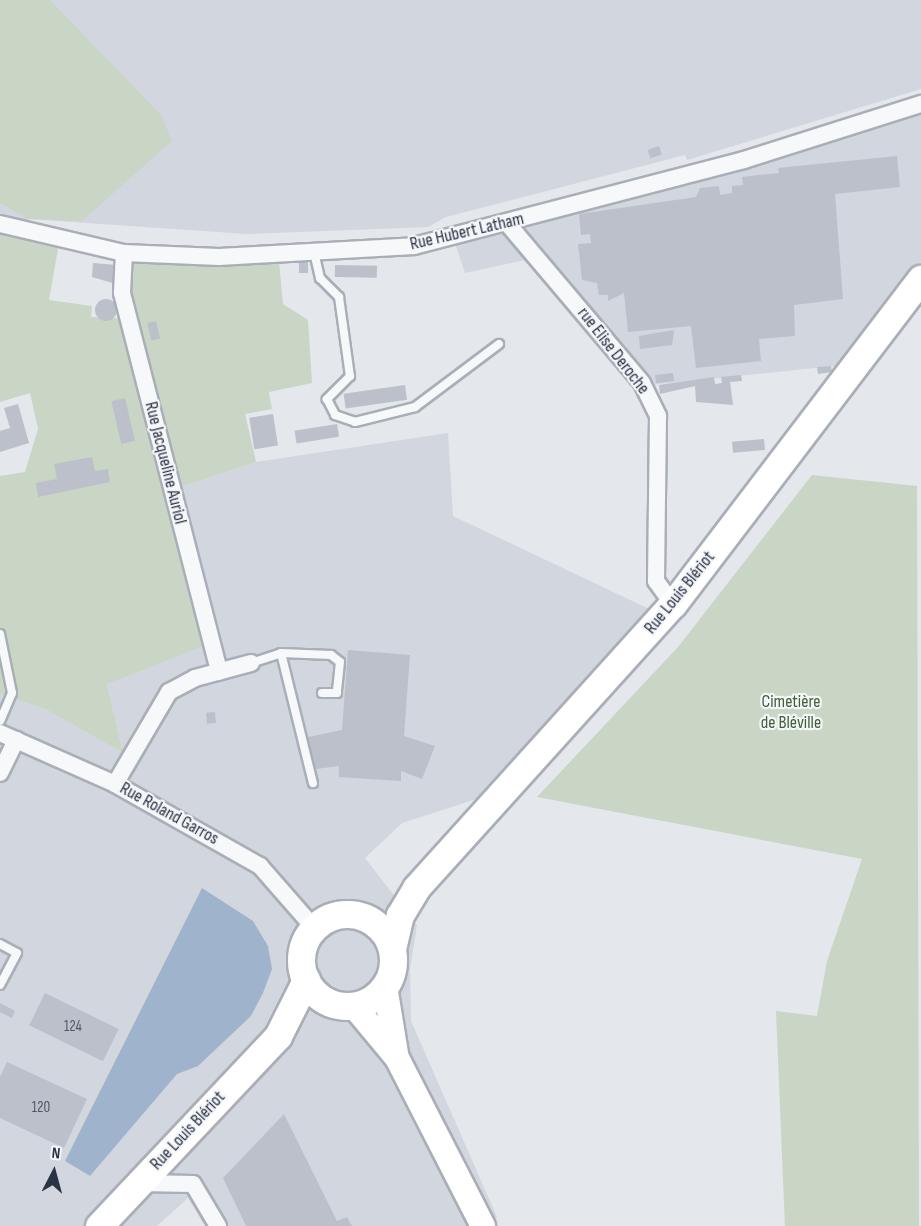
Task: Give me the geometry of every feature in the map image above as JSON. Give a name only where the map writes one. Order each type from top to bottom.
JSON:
[{"type":"main road","name":"Rue Louis Blériot","points":[[392,949],[400,915],[417,888],[673,604],[921,279]]},
{"type":"main road","name":"Rue Louis Blériot","points":[[367,919],[417,888]]},
{"type":"main road","points":[[397,1058],[345,1005],[319,996],[306,980],[302,958],[314,928],[339,915],[367,919],[392,949],[385,986],[397,1058],[481,1225]]},
{"type":"main road","name":"Rue Louis Blériot","points":[[99,1226],[278,1036],[306,980]]},
{"type":"main road","points":[[345,1005],[385,986]]},
{"type":"main road","name":"Rue Louis Blériot","points":[[278,1036],[345,1005]]},
{"type":"street","name":"Rue Hubert Latham","points":[[0,224],[124,253],[219,257],[414,246],[744,160],[921,104]]},
{"type":"street","name":"rue Elise Deroche","points":[[507,223],[642,382],[658,416],[656,580],[673,604]]},
{"type":"street","name":"Rue Jacqueline Auriol","points":[[124,253],[122,293],[219,672]]},
{"type":"street","points":[[115,784],[169,693],[219,672],[251,663]]},
{"type":"street","points":[[0,773],[8,736]]},
{"type":"street","name":"Rue Roland Garros","points":[[8,736],[115,784],[260,866],[314,928]]},
{"type":"street","points":[[139,1184],[193,1184],[218,1226]]},
{"type":"lane","points":[[314,252],[320,278],[339,297],[350,376],[327,399],[335,415],[356,422],[415,408],[499,344]]},
{"type":"lane","points":[[0,634],[12,693],[0,721]]},
{"type":"lane","points":[[281,653],[313,783]]},
{"type":"lane","points":[[251,663],[281,653],[330,655],[340,662],[337,693],[322,693]]},
{"type":"lane","points":[[0,944],[17,953],[0,985]]},
{"type":"shaded area","points":[[0,0],[921,0],[921,89],[687,160],[685,155],[446,217],[428,227],[247,234],[28,219],[27,234],[0,228]]},
{"type":"shaded area","points":[[921,113],[921,262],[844,365],[631,387],[534,258],[465,273],[455,243]]},
{"type":"shaded area","points":[[448,433],[453,516],[649,609],[480,798],[402,823],[365,858],[417,925],[410,970],[411,1021],[497,1217],[479,1226],[205,1226],[188,1198],[157,1226],[0,1226],[0,694],[47,710],[123,753],[107,684],[179,486],[256,462]]},
{"type":"green space","points":[[0,0],[50,0],[161,115],[172,141],[82,221],[28,219],[0,203]]},
{"type":"green space","points":[[0,228],[59,243],[49,300],[92,306],[91,317],[132,319],[130,260],[279,261],[283,304],[308,320],[312,383],[269,392],[272,409],[245,414],[256,462],[179,487],[205,645],[107,684],[123,753],[47,710],[0,694],[0,476],[25,472],[38,429],[30,393],[0,402]]},
{"type":"green space","name":"Cimetière de Bléville","points":[[812,475],[917,486],[919,1226],[785,1226],[776,1011],[817,1016],[827,961],[862,859],[537,797],[678,647]]},
{"type":"water","points":[[202,888],[253,921],[268,946],[272,969],[263,993],[251,1016],[198,1066],[177,1074],[90,1176],[65,1161]]},
{"type":"building","points":[[659,146],[662,155],[650,158],[648,150]]},
{"type":"building","points":[[897,156],[900,187],[835,194],[843,299],[794,305],[795,336],[759,339],[761,361],[696,368],[691,326],[628,332],[624,293],[608,301],[608,295],[599,295],[597,283],[582,280],[578,244],[591,243],[590,234],[581,235],[579,214],[696,197],[700,188],[719,186],[720,195],[732,193],[732,186],[743,185],[742,177],[779,173],[778,168]]},
{"type":"building","points":[[299,261],[308,261],[308,273],[299,273]]},
{"type":"building","points":[[93,263],[117,265],[116,284],[92,277]]},
{"type":"building","points":[[335,265],[377,266],[377,278],[335,277]]},
{"type":"building","points":[[106,299],[116,306],[117,310],[110,320],[106,321],[96,314],[95,310],[102,300]]},
{"type":"building","points":[[156,321],[160,339],[151,341],[147,323]]},
{"type":"building","points":[[674,330],[672,345],[640,349],[639,336]]},
{"type":"building","points":[[831,366],[832,372],[818,374],[817,367]]},
{"type":"building","points":[[673,373],[674,381],[656,383],[655,375]]},
{"type":"building","points":[[741,375],[742,381],[730,382],[733,405],[696,402],[695,386],[660,394],[659,385],[714,377],[715,384],[722,383],[721,377]]},
{"type":"building","points":[[405,385],[407,400],[346,408],[344,394]]},
{"type":"building","points":[[125,398],[135,441],[121,444],[111,401]]},
{"type":"building","points":[[18,404],[29,443],[0,452],[0,431],[10,428],[4,408]]},
{"type":"building","points":[[273,414],[278,446],[254,449],[249,418]]},
{"type":"building","points":[[337,424],[339,437],[297,444],[295,431]]},
{"type":"building","points":[[764,439],[765,450],[733,453],[732,442]]},
{"type":"building","points":[[92,457],[95,471],[108,469],[110,482],[38,497],[36,483],[57,479],[54,464]]},
{"type":"building","points":[[348,650],[410,655],[404,736],[435,746],[422,779],[401,771],[401,781],[339,777],[339,766],[316,769],[308,737],[342,730]]},
{"type":"building","points":[[215,712],[216,723],[207,724],[206,713]]},
{"type":"building","points":[[45,993],[119,1029],[103,1061],[29,1025]]},
{"type":"building","points":[[0,1003],[15,1011],[12,1018],[0,1012]]},
{"type":"building","points":[[7,1062],[87,1099],[64,1148],[0,1118],[0,1077]]},
{"type":"building","points":[[284,1114],[337,1221],[347,1217],[352,1226],[246,1226],[223,1178]]}]
